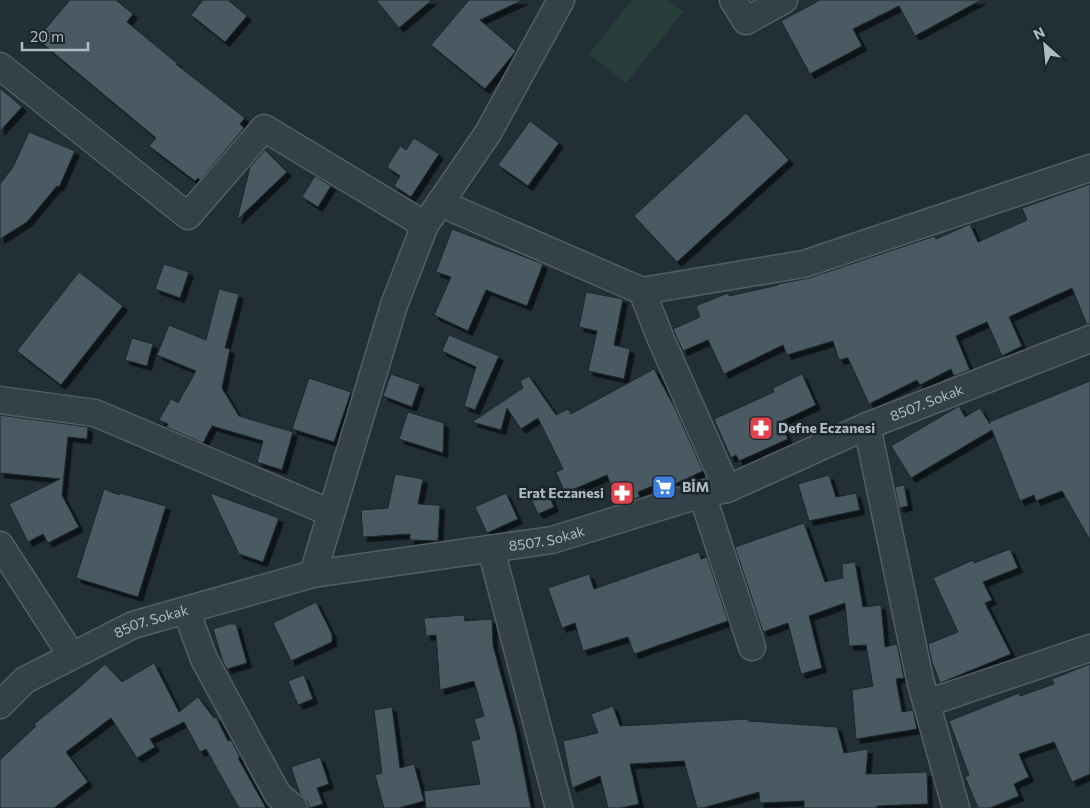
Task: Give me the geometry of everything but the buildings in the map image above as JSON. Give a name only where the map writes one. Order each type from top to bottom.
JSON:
[{"type":"street","points":[[313,574],[394,305],[425,225],[488,133],[560,0]]},
{"type":"street","points":[[733,0],[746,21],[784,0]]},
{"type":"street","points":[[0,66],[188,216],[264,128],[425,225]]},
{"type":"street","points":[[440,203],[642,291],[804,264],[1090,168]]},
{"type":"street","points":[[642,291],[660,337],[727,489]]},
{"type":"street","name":"8507. Sokak","points":[[0,705],[25,680],[133,625],[313,574],[552,540],[702,494],[727,489],[867,426],[1090,339]]},
{"type":"street","points":[[0,400],[95,413],[331,514]]},
{"type":"street","points":[[867,426],[918,670],[956,808]]},
{"type":"street","points":[[702,494],[752,647]]},
{"type":"street","points":[[0,545],[72,656]]},
{"type":"street","points":[[491,549],[559,808]]},
{"type":"street","points":[[186,610],[204,659],[278,795],[294,808]]},
{"type":"street","points":[[927,703],[1090,648]]},
{"type":"green space","points":[[632,0],[668,0],[683,12],[626,83],[589,54]]},
{"type":"place","name":"Defne Eczanesi","points":[[761,428]]},
{"type":"place","name":"BİM","points":[[664,487]]},
{"type":"place","name":"Erat Eczanesi","points":[[622,493]]}]
